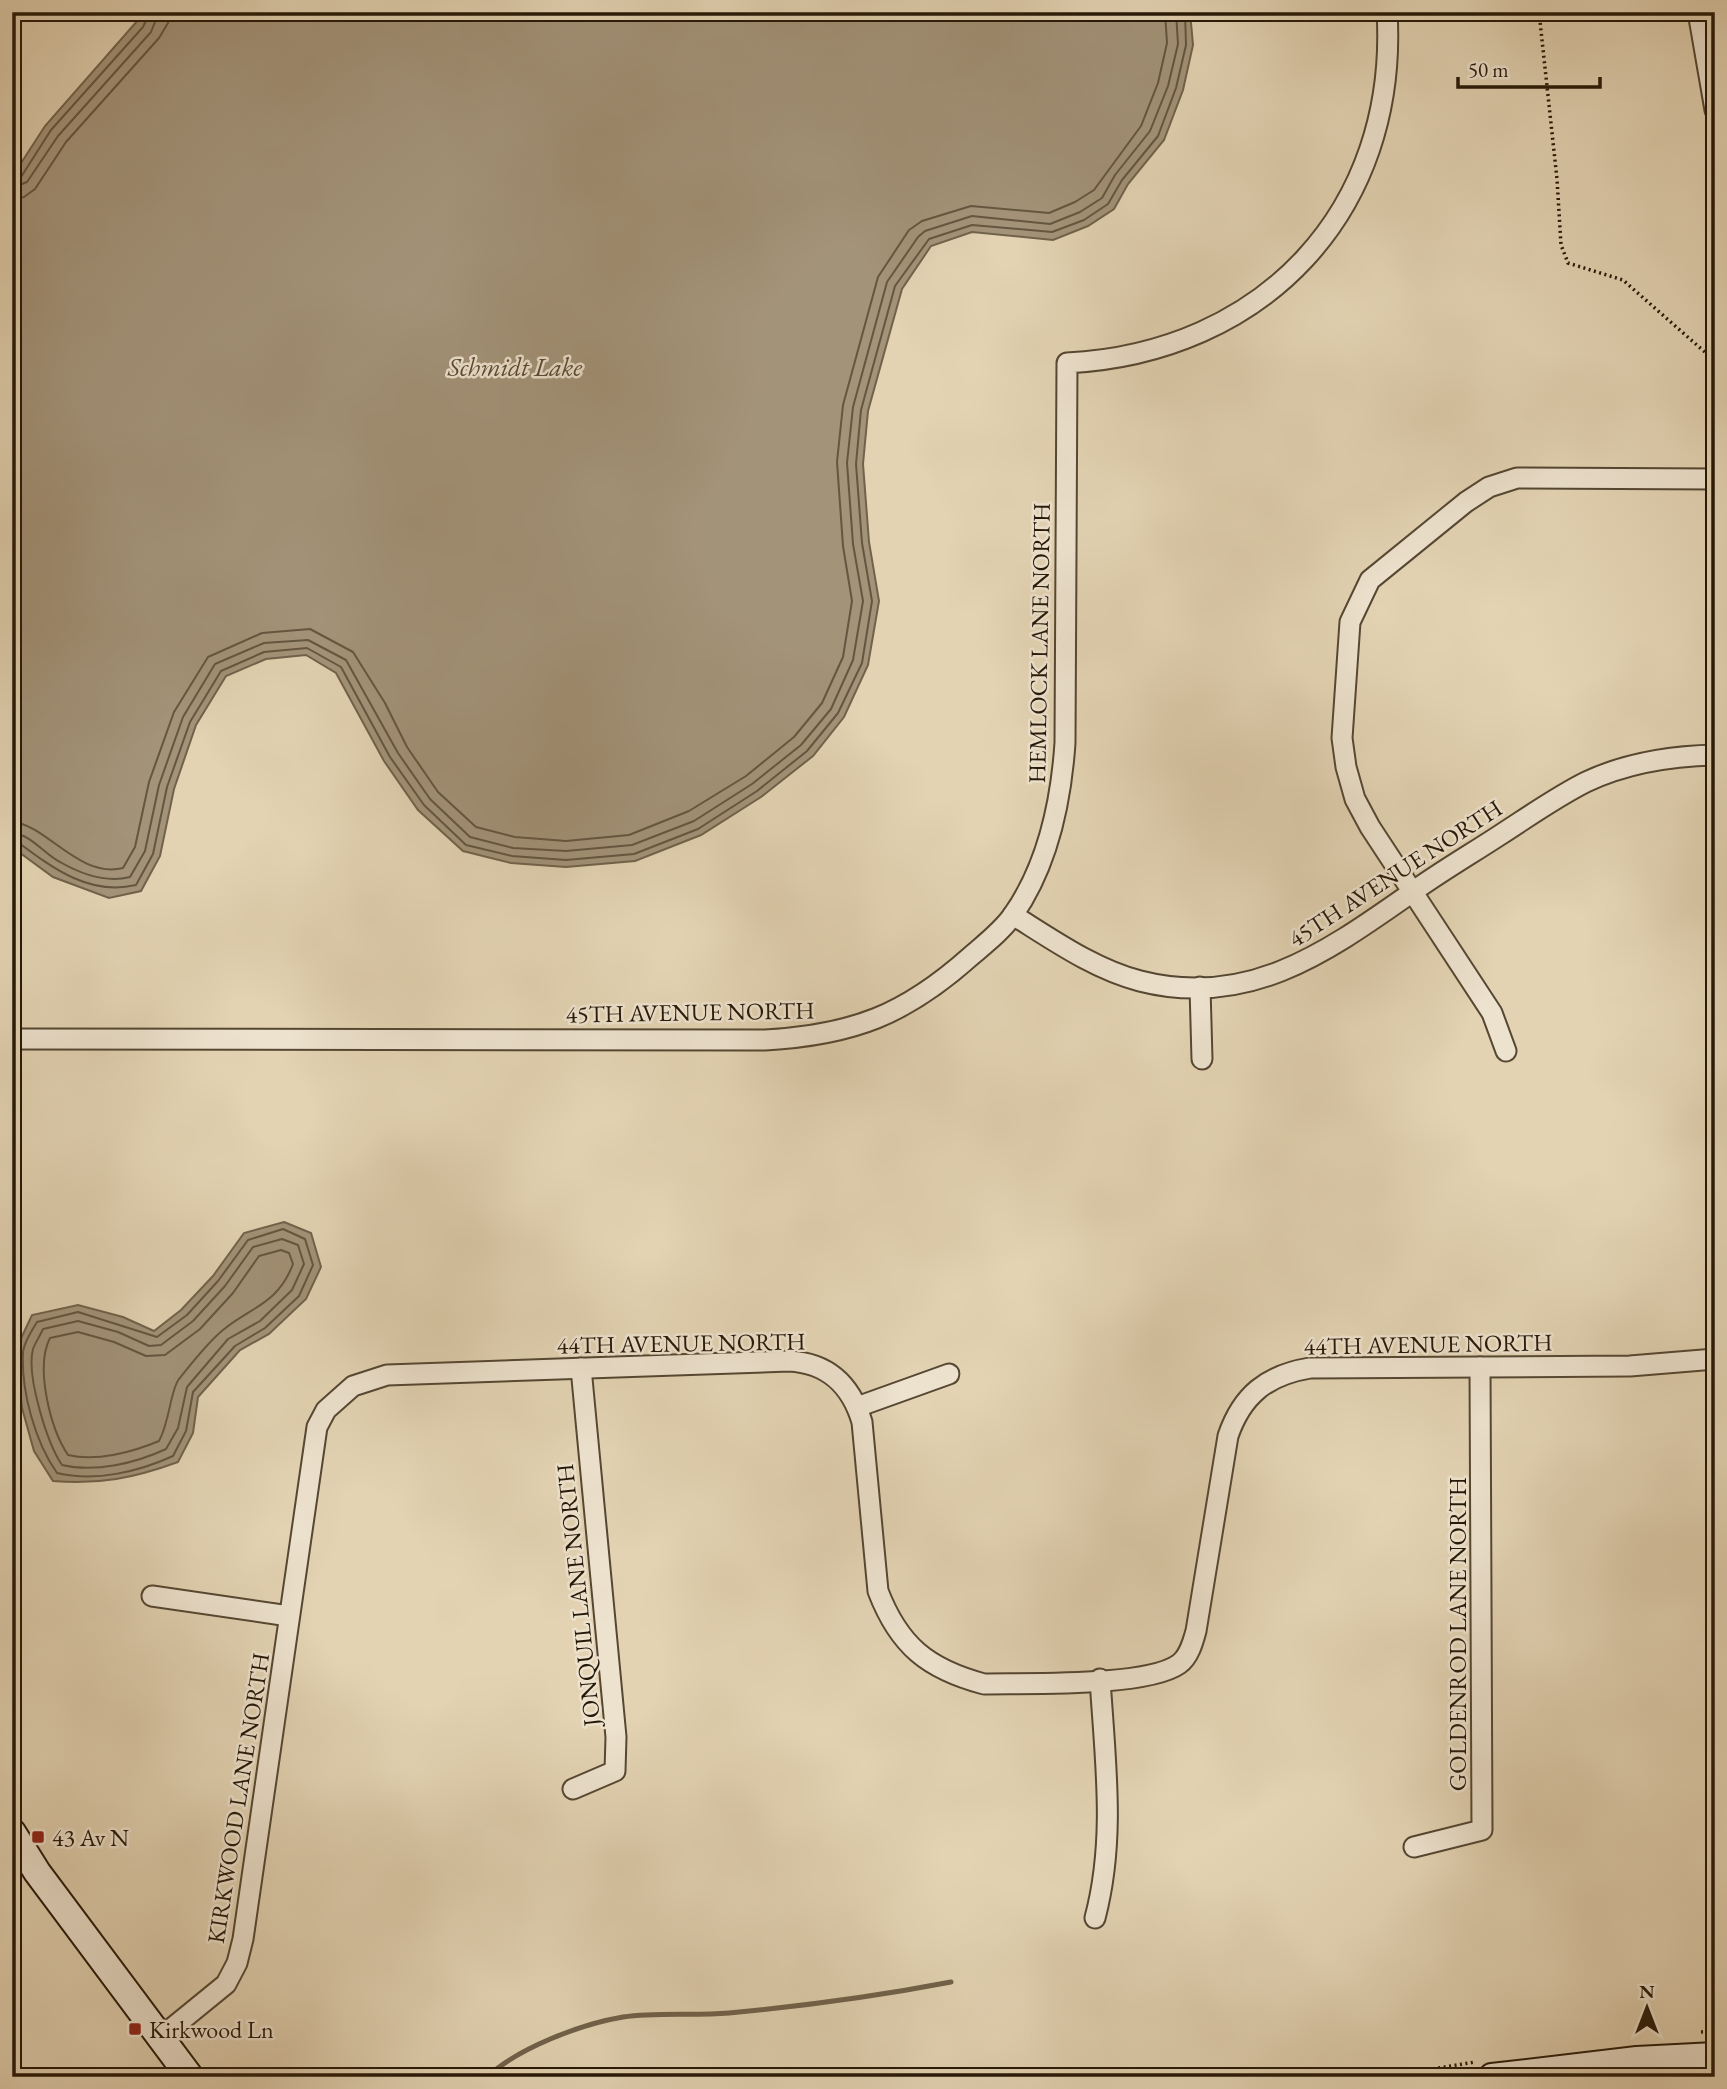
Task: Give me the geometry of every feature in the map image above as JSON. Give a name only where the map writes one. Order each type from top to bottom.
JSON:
[{"type":"street","name":"HEMLOCK LANE NORTH","points":[[1013,915],[1054,826],[1062,785],[1065,743],[1067,363],[1112,360],[1157,351],[1203,334],[1246,311],[1284,279],[1309,252],[1344,206],[1366,160],[1381,113],[1388,38],[1387,12]]},
{"type":"street","points":[[1698,12],[1715,110]]},
{"type":"street","points":[[1506,1051],[1492,1013],[1370,827],[1355,799],[1346,767],[1342,738],[1346,646],[1350,622],[1370,580],[1466,502],[1489,487],[1517,478],[1715,479]]},
{"type":"street","name":"45TH AVENUE NORTH","points":[[12,1039],[765,1040],[816,1037],[862,1024],[906,1006],[943,981],[1013,915],[1101,967],[1140,981],[1200,987],[1225,986],[1296,967],[1366,926],[1412,892],[1588,781],[1627,767],[1670,757],[1715,755]]},
{"type":"street","points":[[1200,987],[1202,1059]]},
{"type":"street","name":"44TH AVENUE NORTH","points":[[337,1398],[353,1387],[387,1376],[805,1362],[825,1369],[842,1382],[857,1407],[862,1422],[878,1591],[888,1618],[903,1640],[923,1658],[958,1677],[984,1685],[1146,1676],[1166,1671],[1181,1663],[1191,1647],[1228,1436],[1235,1415],[1249,1396],[1266,1381],[1288,1371],[1310,1368],[1663,1365],[1715,1359]]},
{"type":"street","name":"GOLDENROD LANE NORTH","points":[[1414,1847],[1482,1830],[1480,1367]]},
{"type":"street","name":"JONQUIL LANE NORTH","points":[[573,1789],[615,1771],[616,1737],[580,1368]]},
{"type":"street","points":[[857,1407],[948,1374]]},
{"type":"street","name":"KIRKWOOD LANE NORTH","points":[[161,2037],[226,1984],[237,1963],[243,1939],[317,1427],[326,1410],[337,1398]]},
{"type":"street","points":[[152,1596],[289,1616]]},
{"type":"street","points":[[1095,1918],[1105,1880],[1109,1846],[1100,1679]]},
{"type":"street","points":[[12,1832],[37,1872],[190,2077]]},
{"type":"street","points":[[1492,2077],[1637,2060],[1715,2056]]},
{"type":"path","points":[[1539,12],[1557,179],[1561,245],[1567,263],[1623,280],[1715,361]]},
{"type":"water","name":"Schmidt Lake","points":[[145,12],[1190,12],[1193,45],[1183,90],[1164,140],[1128,184],[1114,209],[1088,226],[1053,240],[972,232],[931,246],[902,289],[868,411],[863,464],[869,542],[879,601],[868,665],[844,717],[813,756],[761,797],[701,835],[635,861],[566,867],[511,863],[463,851],[418,810],[384,761],[336,673],[306,655],[266,659],[226,676],[196,725],[174,789],[160,856],[141,891],[109,898],[53,877],[12,847],[12,177],[45,126]]},
{"type":"water","points":[[284,1222],[311,1233],[321,1267],[306,1299],[269,1334],[240,1350],[198,1397],[193,1433],[178,1462],[116,1479],[53,1481],[34,1451],[22,1408],[16,1349],[32,1315],[78,1305],[123,1317],[154,1331],[181,1310],[213,1276],[244,1233]]},
{"type":"waterway","points":[[487,2077],[515,2056],[533,2047],[570,2031],[606,2020],[785,2007],[951,1982]]},
{"type":"place","name":"43 Av N","points":[[38,1837]]},
{"type":"place","name":"Kirkwood Ln","points":[[135,2029]]}]
